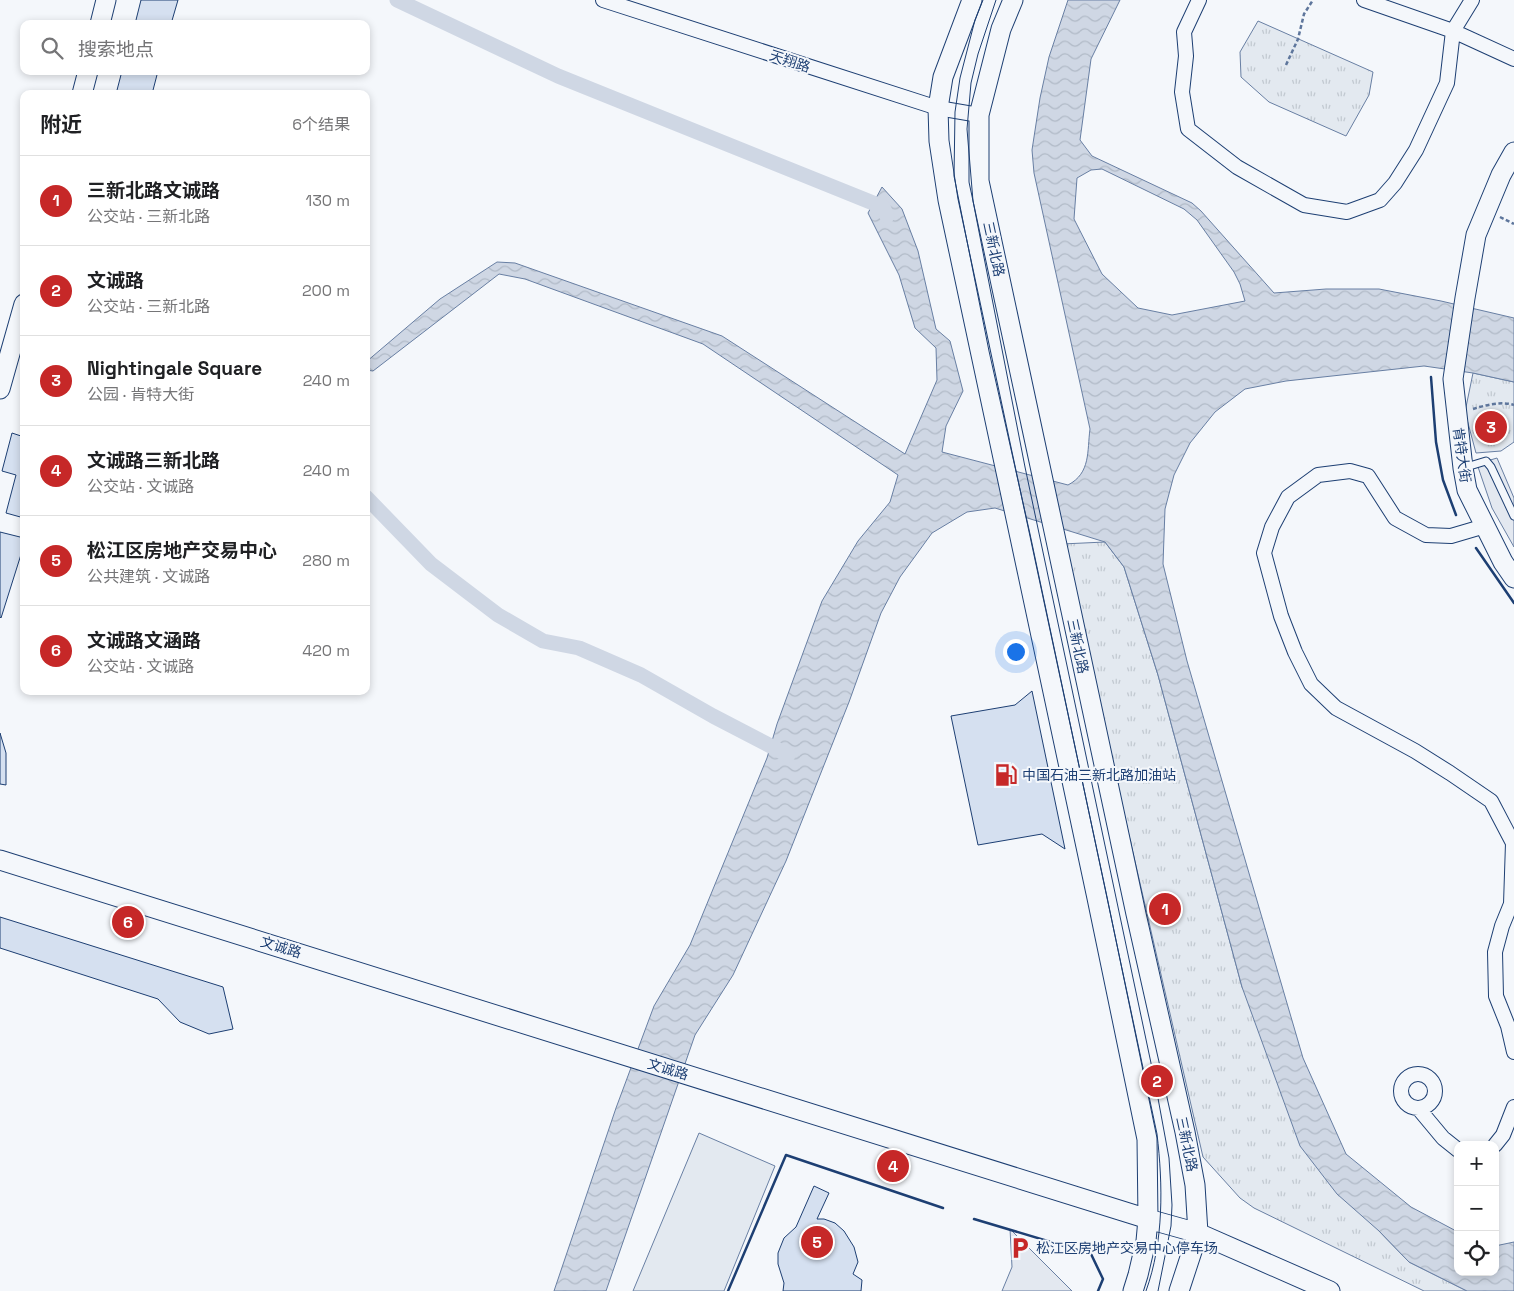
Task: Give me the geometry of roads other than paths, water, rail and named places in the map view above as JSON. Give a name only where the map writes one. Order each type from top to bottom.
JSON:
[{"type":"main road","points":[[101,20],[106,0]]},
{"type":"main road","points":[[972,0],[943,78],[938,108],[939,142],[948,200],[1098,898],[1147,1139],[1148,1219],[1146,1240],[1133,1291]]},
{"type":"main road","name":"三新北路","points":[[1013,0],[1001,29],[979,115],[980,181],[1141,941],[1185,1132],[1195,1184],[1198,1233],[1179,1291]]},
{"type":"main road","points":[[83,90],[87,75]]},
{"type":"main road","name":"肯特大街","points":[[1514,152],[1501,176],[1476,235],[1453,380],[1467,490],[1503,562],[1514,578]]},
{"type":"main road","points":[[0,389],[20,318]]},
{"type":"main road","name":"文诚路","points":[[0,860],[1198,1233],[1330,1291]]},
{"type":"street","name":"天翔路","points":[[603,0],[938,108],[979,115]]},
{"type":"street","points":[[1199,0],[1184,32],[1186,56],[1182,92],[1188,129],[1237,167],[1304,205],[1347,212],[1380,200],[1396,183],[1416,150],[1447,84],[1453,31],[1472,0]]},
{"type":"street","points":[[1364,0],[1453,31],[1514,59]]},
{"type":"street","points":[[1485,526],[1452,536],[1426,535],[1396,518],[1368,476],[1350,470],[1318,475],[1288,497],[1272,527],[1264,553],[1281,616],[1295,652],[1311,684],[1336,708],[1414,751],[1491,801],[1513,843],[1511,904],[1502,926],[1495,952],[1496,996],[1508,1026],[1514,1052]]},
{"type":"street","points":[[1498,1141],[1503,1135],[1514,1107]]},
{"type":"street","points":[[1418,1108],[1443,1138],[1454,1147]]},
{"type":"lane","points":[[1463,468],[1486,461],[1514,516]]},
{"type":"water","points":[[1068,0],[1120,0],[1091,59],[1080,140],[1092,156],[1192,203],[1274,293],[1326,289],[1379,289],[1514,318],[1514,382],[1473,373],[1424,366],[1286,381],[1245,389],[1215,412],[1190,443],[1174,475],[1165,509],[1163,564],[1187,661],[1303,1058],[1346,1154],[1411,1207],[1454,1230],[1454,1276],[1499,1276],[1499,1245],[1514,1242],[1514,1291],[1467,1291],[1409,1262],[1379,1231],[1337,1194],[1300,1146],[1242,987],[1158,675],[1124,567],[1105,542],[995,508],[967,512],[932,533],[900,577],[881,613],[849,702],[786,861],[733,975],[695,1035],[606,1291],[554,1291],[616,1108],[654,1006],[690,945],[767,758],[777,724],[822,601],[858,541],[890,502],[898,475],[703,344],[525,279],[499,274],[373,371],[370,371],[370,359],[440,299],[497,262],[515,263],[722,336],[905,454],[937,380],[936,348],[915,328],[899,275],[868,213],[882,187],[902,209],[918,251],[936,329],[950,341],[963,391],[946,426],[942,452],[1068,485],[1081,474],[1084,468],[1088,453],[1090,429],[1034,173],[1032,150],[1049,57]],"holes":[[[1102,169],[1184,209],[1197,220],[1234,272],[1245,301],[1172,315],[1138,308],[1102,274],[1074,219],[1077,178],[1091,170]]]},
{"type":"waterway","points":[[397,0],[558,76],[883,207],[887,216]]},
{"type":"waterway","points":[[370,501],[431,564],[498,615],[543,641],[579,648],[641,675],[713,716],[788,755]]},
{"type":"tram line","points":[[983,0],[975,20],[960,78],[955,112],[954,176],[989,351],[1030,534],[1157,1134],[1161,1193],[1159,1233],[1152,1272],[1146,1291]]},
{"type":"tram line","points":[[996,0],[978,54],[971,83],[967,129],[973,201],[1025,467],[1155,1082],[1169,1158],[1172,1205],[1171,1226],[1158,1291]]},
{"type":"place","name":"Nightingale Square","points":[[1491,427]]},
{"type":"place","name":"中国石油三新北路加油站","points":[[1006,775]]},
{"type":"place","name":"三新北路文诚路","points":[[1165,909]]},
{"type":"place","name":"文诚路文涵路","points":[[128,922]]},
{"type":"place","name":"文诚路","points":[[1157,1081]]},
{"type":"place","name":"文诚路三新北路","points":[[893,1166]]},
{"type":"place","name":"松江区房地产交易中心","points":[[817,1242]]},
{"type":"place","name":"松江区房地产交易中心停车场","points":[[1020,1248]]}]
